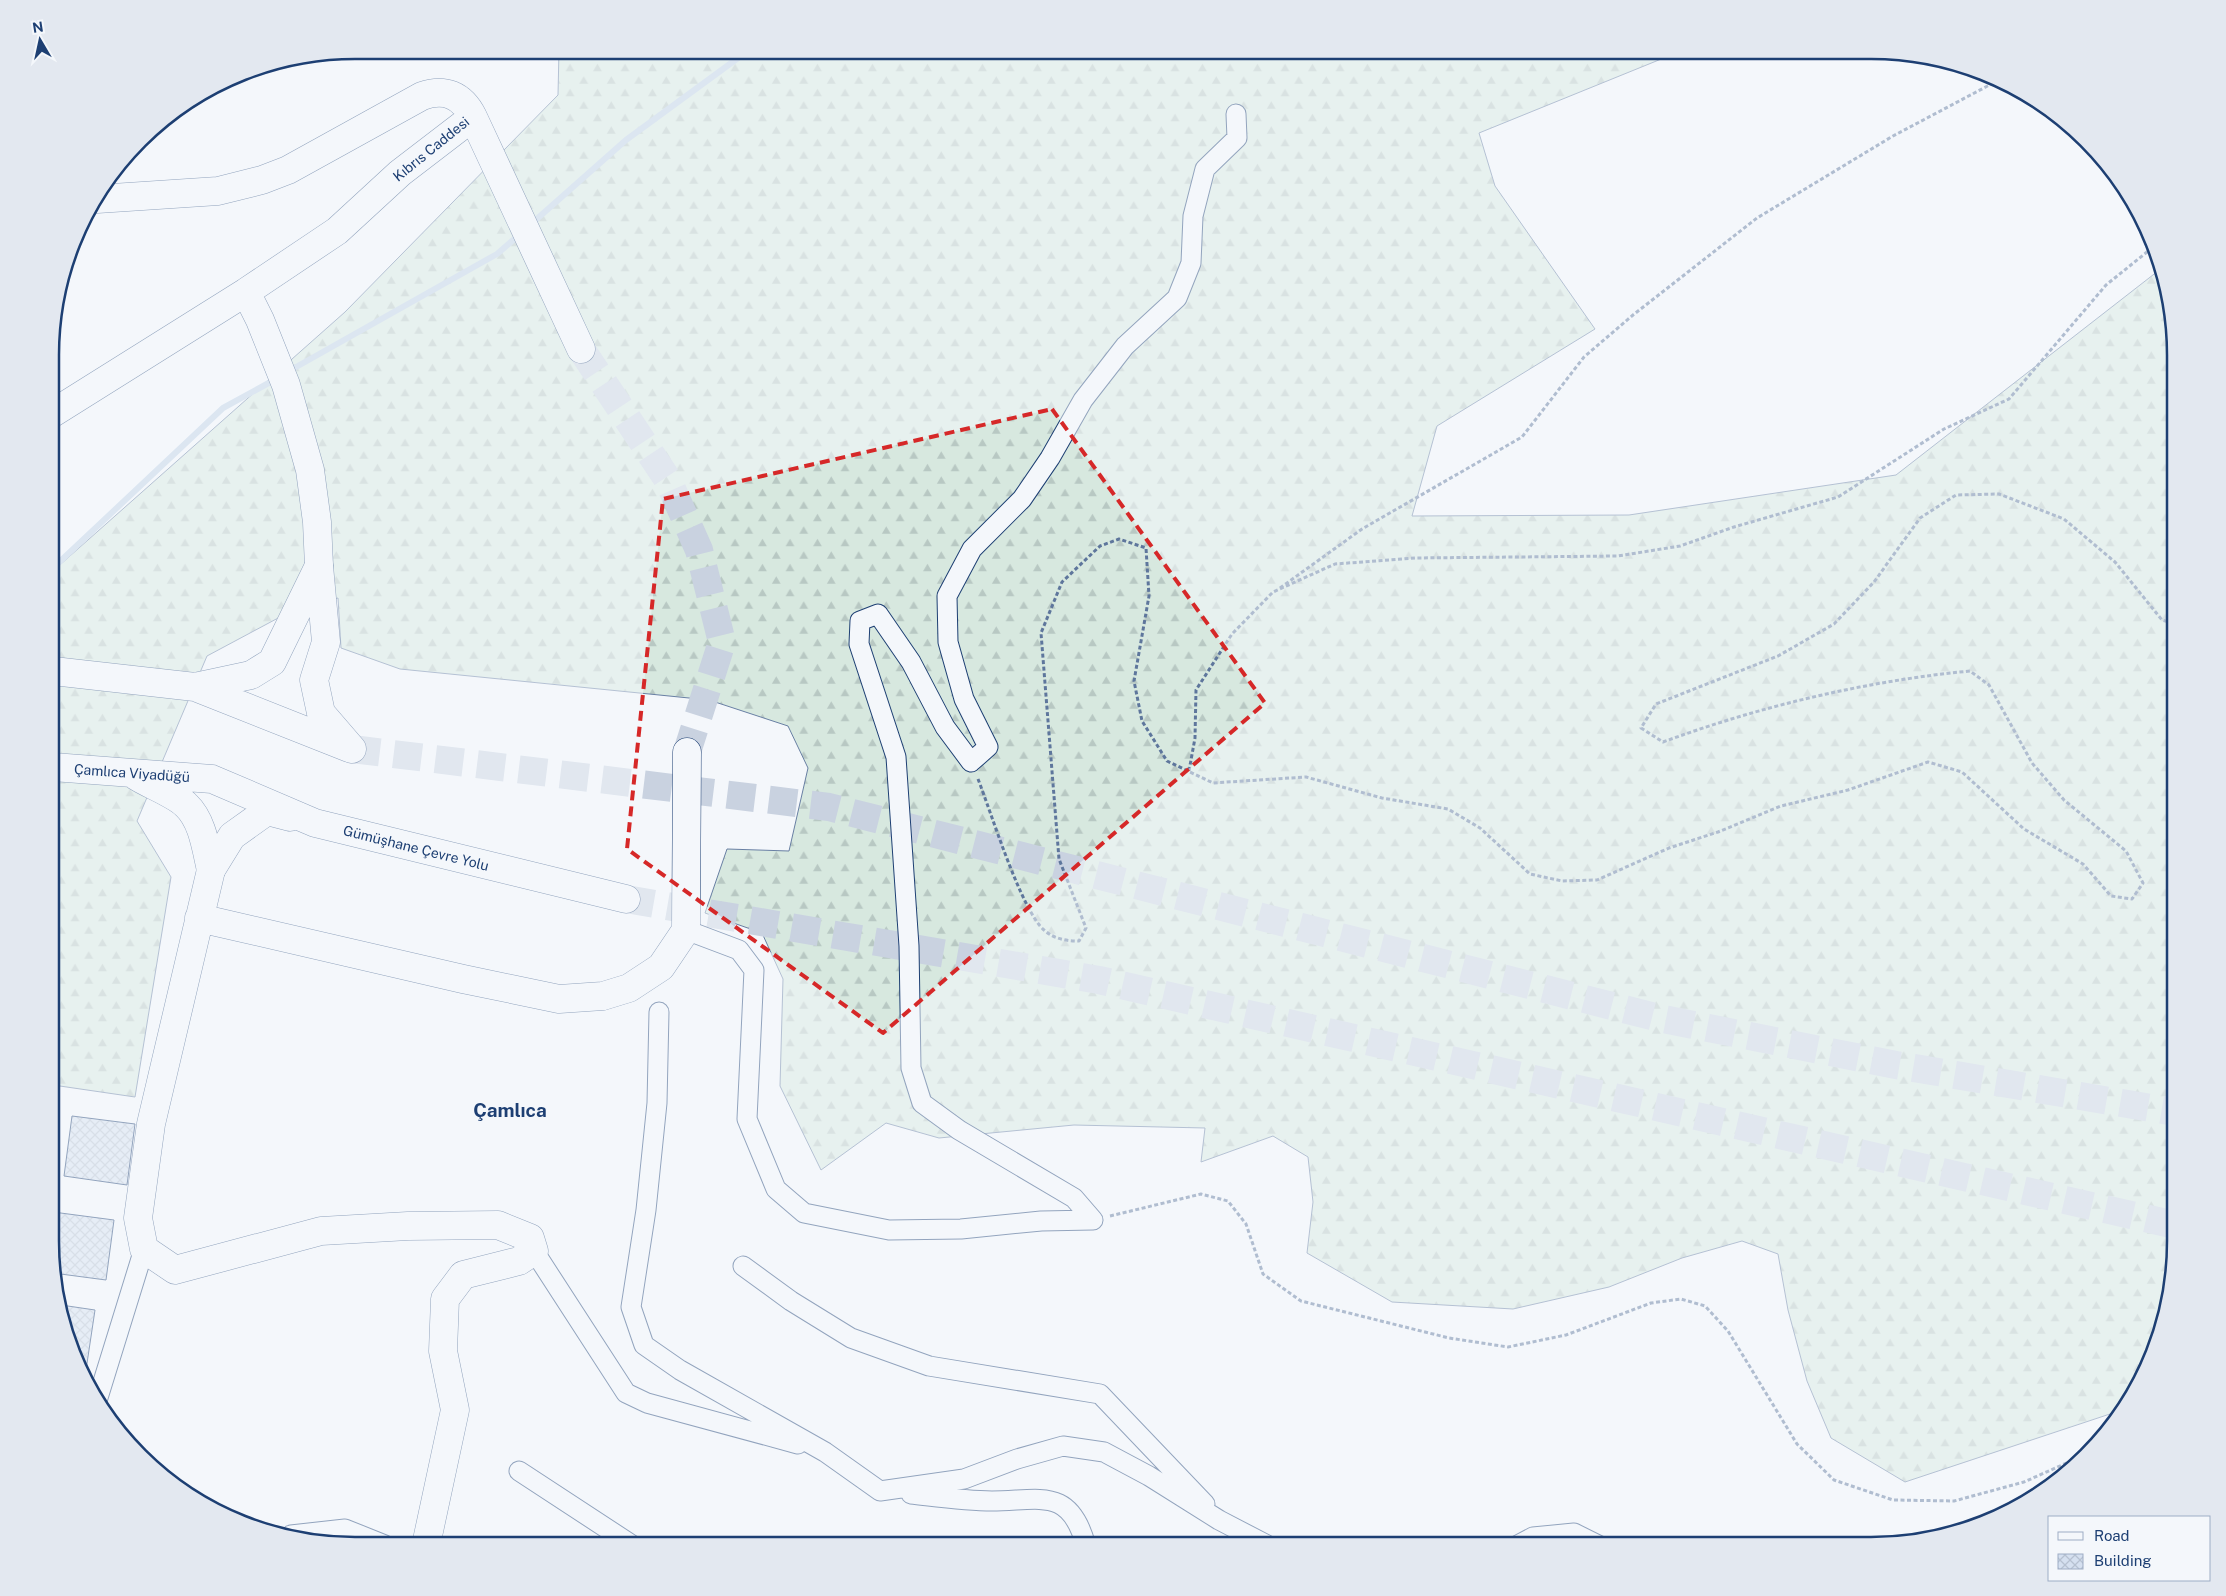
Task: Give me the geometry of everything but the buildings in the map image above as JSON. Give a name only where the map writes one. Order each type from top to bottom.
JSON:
[{"type":"main road","name":"Kıbrıs Caddesi","points":[[59,409],[246,292],[337,231],[400,173],[477,125],[461,100],[445,92],[434,92],[422,96],[295,166],[262,180],[218,191],[103,199]]},
{"type":"main road","points":[[477,125],[581,350]]},
{"type":"main road","points":[[59,673],[195,687],[352,749],[322,713],[314,680],[326,642],[318,566],[317,522],[310,470],[286,385],[260,320],[246,292]]},
{"type":"main road","points":[[195,687],[251,675],[272,662],[318,566]]},
{"type":"main road","points":[[199,918],[463,980],[558,999],[603,996],[629,988],[661,967],[686,930],[687,752]]},
{"type":"main road","name":"Çamlıca Viyadüğü","points":[[59,767],[212,779]]},
{"type":"main road","points":[[128,772],[186,805],[194,816],[204,837],[210,870]]},
{"type":"main road","name":"Gümüşhane Çevre Yolu","points":[[212,779],[315,823],[626,899]]},
{"type":"main road","points":[[315,823],[267,811],[232,836],[210,870],[151,1124],[138,1218],[144,1249],[175,1270],[321,1231],[463,1224],[498,1225],[530,1238],[534,1252],[520,1261],[463,1275],[445,1299],[443,1351],[455,1410],[428,1537]]},
{"type":"street","points":[[1093,1220],[1074,1198],[959,1130],[922,1103],[911,1068],[909,946],[896,757],[859,644],[860,620],[878,614],[911,662],[945,727],[971,762],[988,747],[964,699],[948,642],[947,596],[972,549],[1022,499],[1050,458],[1083,400],[1125,346],[1177,298],[1190,263],[1193,216],[1205,169],[1236,138],[1236,114]]},
{"type":"street","points":[[686,930],[738,950],[754,970],[747,1119],[776,1188],[804,1213],[889,1230],[961,1229],[1041,1221],[1093,1220]]},
{"type":"street","points":[[658,1012],[657,1103],[646,1210],[631,1307],[644,1345],[680,1370],[825,1452],[880,1491],[993,1501],[1047,1499],[1070,1510],[1082,1529],[1084,1537]]},
{"type":"street","points":[[100,1392],[144,1249]]},
{"type":"street","points":[[534,1252],[626,1393],[647,1403],[825,1452]]},
{"type":"street","points":[[743,1266],[791,1301],[851,1338],[928,1366],[1100,1394],[1172,1467],[1219,1520]]},
{"type":"street","points":[[880,1491],[964,1479],[1018,1459],[1063,1446],[1104,1452],[1149,1476],[1219,1520],[1252,1537]]},
{"type":"street","points":[[519,1471],[618,1537]]},
{"type":"street","points":[[306,1533],[345,1529],[365,1537]]},
{"type":"street","points":[[1533,1537],[1574,1533],[1582,1537]]},
{"type":"path","points":[[1189,772],[1195,738],[1196,690],[1232,634],[1274,592],[1362,529],[1522,437],[1584,357],[1633,315],[1757,218],[1893,136],[1991,84]]},
{"type":"path","points":[[1274,592],[1335,564],[1415,558],[1618,556],[1680,546],[1734,527],[1838,497],[1944,429],[2009,399],[2106,284],[2149,251]]},
{"type":"path","points":[[971,762],[1024,900],[1043,929],[1064,941],[1079,941],[1086,928],[1059,859],[1041,633],[1062,582],[1100,546],[1119,538],[1146,548],[1149,596],[1134,682],[1142,721],[1167,761],[1213,783],[1306,777],[1382,798],[1448,809],[1480,828],[1530,874],[1562,881],[1596,880],[1669,848],[1718,832],[1780,806],[1848,790],[1928,762],[1962,772],[2024,829],[2083,864],[2111,896],[2132,899],[2143,883],[2126,851],[2064,800],[2032,763],[1988,686],[1970,671],[1912,677],[1864,687],[1727,719],[1663,742],[1641,728],[1656,704],[1778,656],[1834,624],[1874,582],[1920,518],[1956,495],[1999,494],[2064,519],[2115,562],[2162,620],[2167,622]]},
{"type":"path","points":[[1093,1220],[1201,1194],[1228,1201],[1246,1224],[1262,1274],[1301,1301],[1449,1338],[1508,1347],[1566,1335],[1651,1303],[1680,1298],[1705,1306],[1728,1330],[1797,1444],[1834,1480],[1893,1500],[1954,1501],[2024,1482],[2069,1462]]},
{"type":"highlighted area","points":[[1052,409],[1265,703],[883,1033],[627,849],[663,499]]},
{"type":"green space","points":[[559,59],[1661,59],[1479,133],[1495,186],[1595,329],[1437,426],[1412,516],[1629,515],[1896,475],[2156,273],[2162,297],[2167,335],[2167,1261],[2162,1299],[2152,1337],[2137,1372],[2112,1413],[1905,1482],[1831,1438],[1807,1381],[1788,1310],[1778,1254],[1742,1241],[1682,1258],[1609,1287],[1513,1309],[1392,1302],[1307,1253],[1313,1202],[1308,1157],[1273,1136],[1201,1162],[1205,1128],[1074,1125],[939,1138],[886,1123],[821,1170],[780,1086],[783,979],[762,933],[705,913],[727,849],[789,851],[808,768],[788,726],[709,700],[400,669],[341,648],[338,598],[295,609],[207,656],[137,821],[171,877],[135,1097],[59,1086],[59,566],[345,312],[558,95]]},
{"type":"waterway","points":[[530,225],[626,140],[737,59]]},
{"type":"waterway","points":[[289,371],[497,254],[520,234]]},
{"type":"waterway","points":[[59,562],[223,408],[276,379]]},
{"type":"tunnel","points":[[581,349],[668,480],[699,550],[722,642],[687,752]]},
{"type":"tunnel","points":[[352,749],[829,807],[1663,1019],[1896,1065],[2167,1111]]},
{"type":"tunnel","points":[[626,899],[1099,980],[2167,1223]]},
{"type":"district","name":"Çamlıca","points":[[510,1110]]}]
